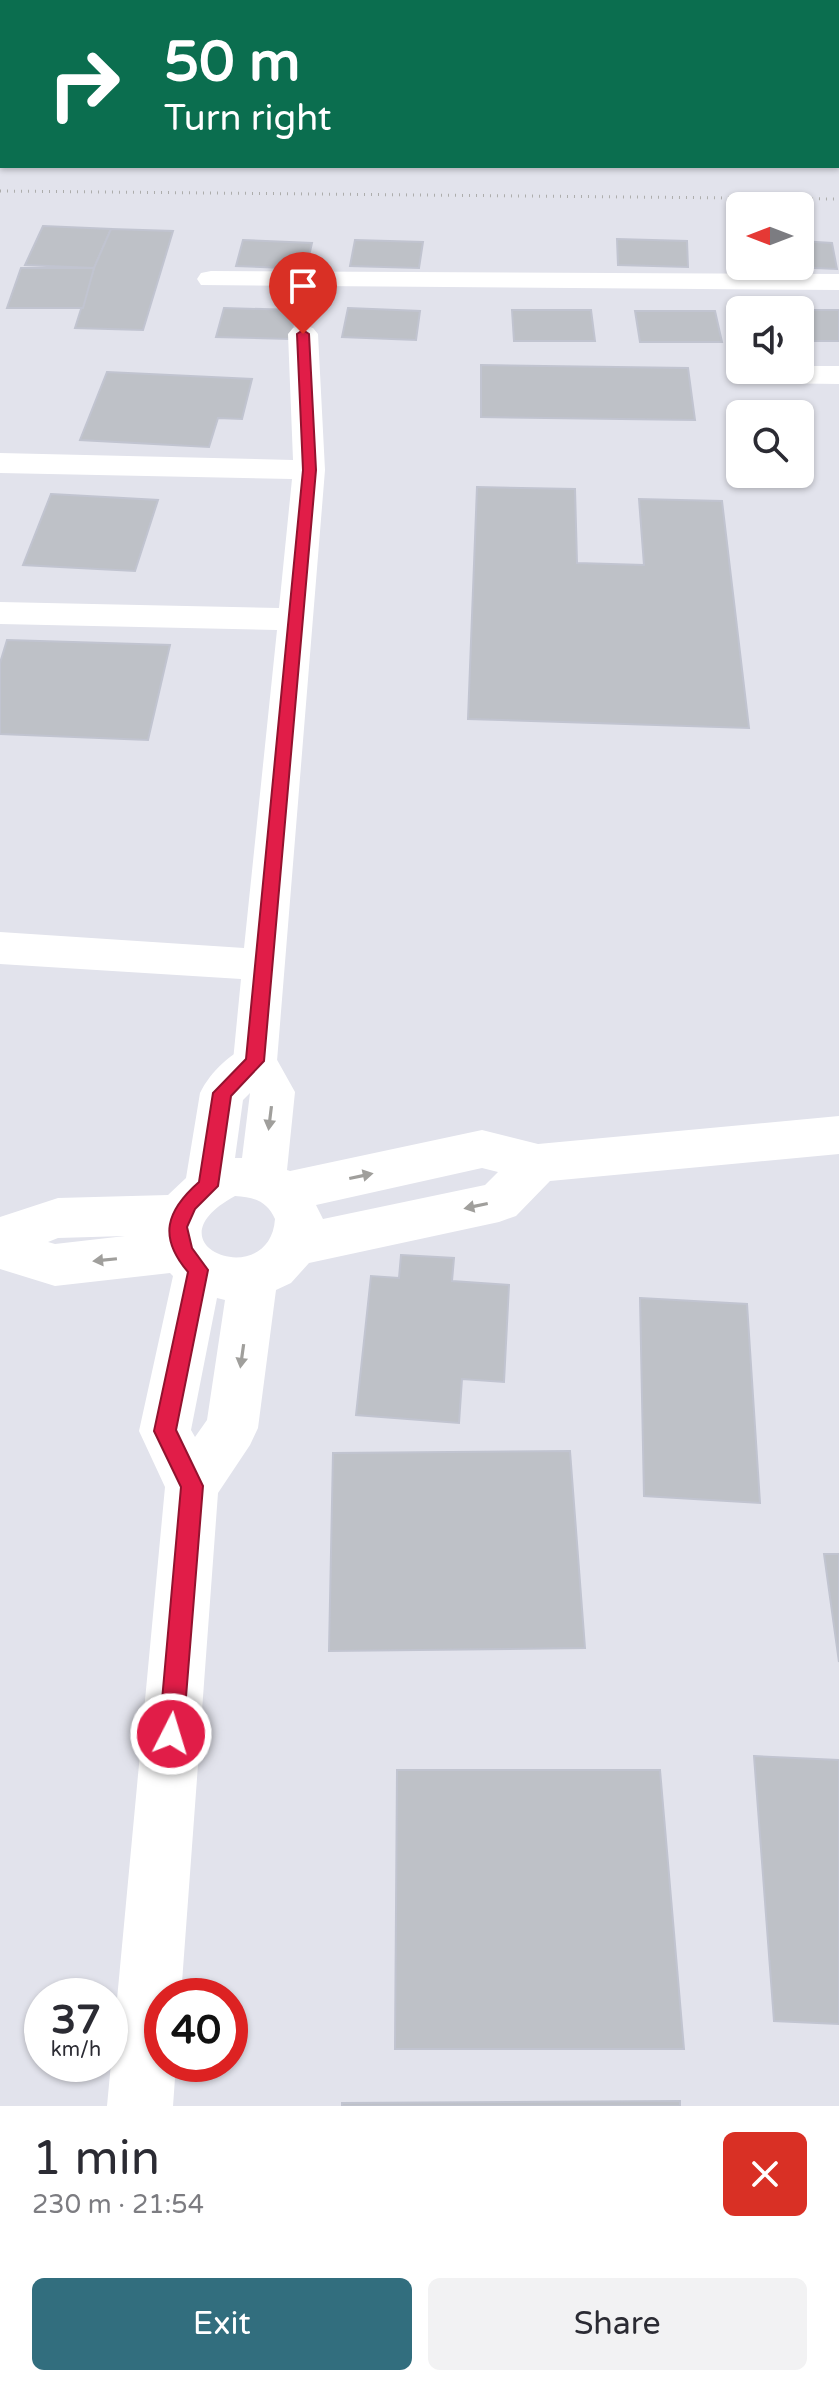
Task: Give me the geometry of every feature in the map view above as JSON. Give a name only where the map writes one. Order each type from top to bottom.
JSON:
[{"type":"street","points":[[211,279],[839,282]]},
{"type":"street","points":[[192,1230],[214,1278],[233,1281],[253,1278],[285,1260],[299,1232],[299,1217],[274,1186],[273,1092],[255,1061],[309,470],[303,334]]},
{"type":"street","points":[[814,375],[839,375]]},
{"type":"street","points":[[0,463],[309,470]]},
{"type":"street","points":[[0,613],[296,619]]},
{"type":"street","points":[[0,948],[264,965]]},
{"type":"street","points":[[192,1486],[165,1431],[192,1230],[222,1093],[255,1061]]},
{"type":"street","points":[[0,1248],[55,1265],[192,1230],[235,1177],[274,1186],[482,1149],[538,1163],[839,1135]]},
{"type":"street","points":[[294,1246],[499,1202],[538,1163]]},
{"type":"street","points":[[0,1238],[58,1218],[192,1230]]},
{"type":"street","points":[[140,2106],[192,1486],[232,1428],[253,1278]]},
{"type":"building","points":[[43,226],[111,229],[94,268],[25,265]]},
{"type":"building","points":[[111,229],[173,231],[143,330],[75,328],[94,268]]},
{"type":"building","points":[[617,239],[687,241],[688,267],[618,265]]},
{"type":"building","points":[[243,240],[312,243],[306,269],[236,266]]},
{"type":"building","points":[[355,240],[423,242],[419,268],[350,266]]},
{"type":"building","points":[[814,242],[832,243],[837,269],[814,268]]},
{"type":"building","points":[[21,268],[94,268],[83,308],[7,308]]},
{"type":"building","points":[[224,308],[296,310],[290,339],[216,337]]},
{"type":"building","points":[[348,308],[420,311],[416,340],[342,337]]},
{"type":"building","points":[[512,310],[591,310],[595,341],[514,341]]},
{"type":"building","points":[[814,310],[839,310],[839,341],[814,341]]},
{"type":"building","points":[[635,311],[715,311],[722,342],[640,342]]},
{"type":"building","points":[[481,365],[688,368],[695,420],[481,417]]},
{"type":"building","points":[[107,372],[252,379],[242,419],[218,418],[209,447],[80,440]]},
{"type":"building","points":[[477,487],[575,489],[577,563],[644,565],[639,499],[722,501],[749,728],[468,719]]},
{"type":"building","points":[[51,494],[158,500],[135,571],[23,565]]},
{"type":"building","points":[[7,640],[170,645],[148,740],[0,734],[0,663]]},
{"type":"building","points":[[401,1255],[454,1258],[452,1281],[509,1285],[504,1382],[462,1379],[459,1423],[356,1415],[371,1276],[399,1278]]},
{"type":"building","points":[[640,1298],[747,1304],[760,1503],[644,1496]]},
{"type":"building","points":[[570,1451],[585,1648],[329,1651],[333,1453]]},
{"type":"building","points":[[824,1554],[839,1554],[839,1662]]},
{"type":"building","points":[[754,1756],[839,1760],[839,2024],[774,2021]]},
{"type":"building","points":[[397,1770],[660,1770],[684,2049],[395,2049]]},
{"type":"building","points":[[680,2101],[680,2106],[342,2106],[342,2103]]},
{"type":"railway","points":[[0,191],[839,199]]},
{"type":"route","points":[[171,1734],[192,1486],[165,1431],[198,1270],[183,1251],[177,1227],[187,1204],[208,1186],[222,1093],[255,1061],[309,470],[303,334]]}]
